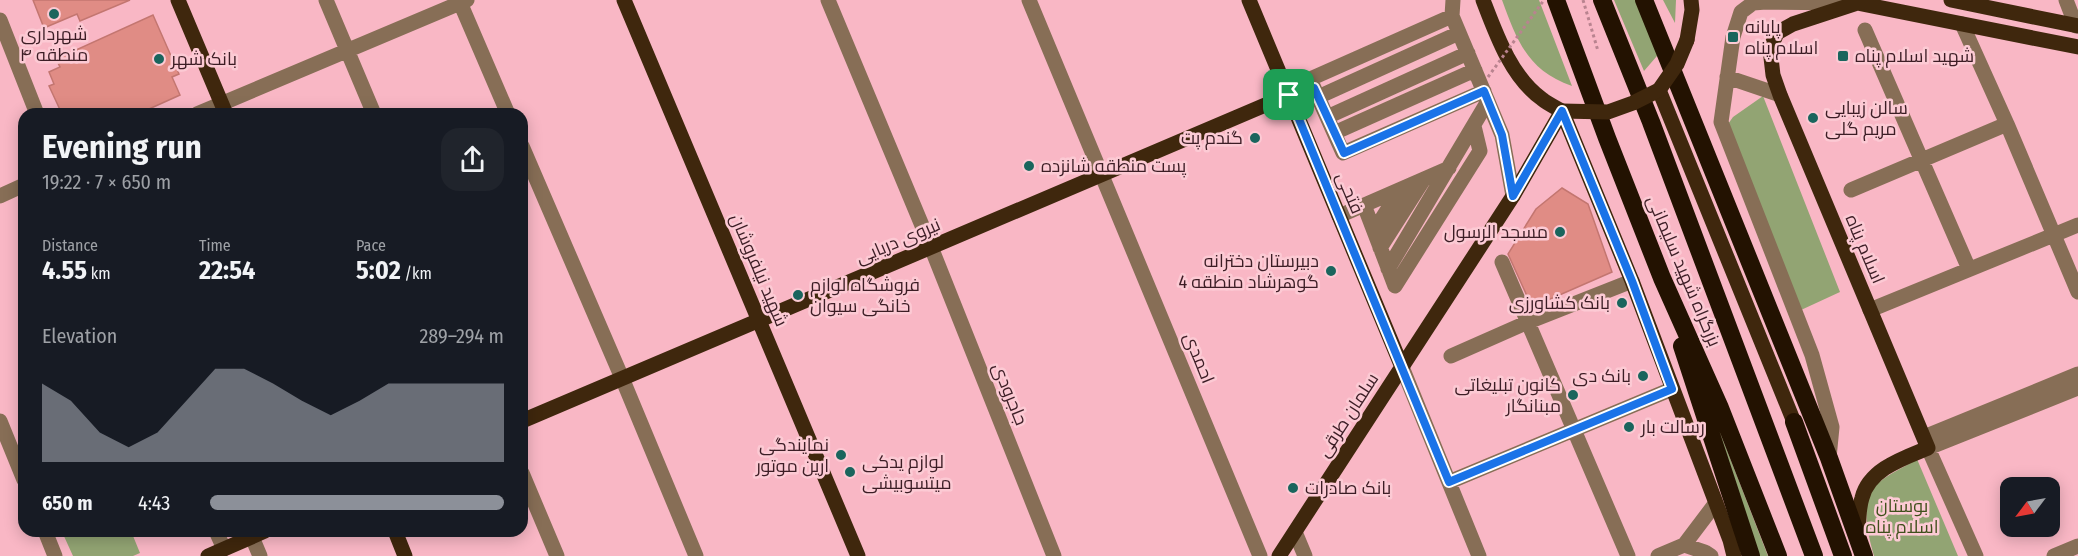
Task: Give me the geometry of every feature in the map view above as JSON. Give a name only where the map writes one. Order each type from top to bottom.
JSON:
[{"type":"highway","name":"بزرگراه شهید سلیمانی","points":[[1556,0],[1662,278],[1720,408],[1778,556]]},
{"type":"highway","name":"بزرگراه شهید سلیمانی","points":[[1602,0],[1651,122],[1815,556]]},
{"type":"highway","points":[[1644,0],[1830,458],[1864,556]]},
{"type":"highway","points":[[1662,278],[1694,384],[1751,556]]},
{"type":"highway","points":[[1794,422],[1843,556]]},
{"type":"main road","points":[[178,0],[224,108]]},
{"type":"main road","name":"شهید نیلفروشان","points":[[624,0],[858,556]]},
{"type":"main road","name":"فتحی","points":[[1249,0],[1402,367]]},
{"type":"main road","points":[[1483,0],[1508,58],[1540,99],[1562,111],[1608,112],[1659,90],[1677,64],[1687,40],[1692,10],[1691,0]]},
{"type":"main road","points":[[1951,0],[2077,26]]},
{"type":"main road","points":[[1857,3],[2078,47]]},
{"type":"main road","name":"اسلام پناه","points":[[1857,3],[1793,24],[1778,33],[1770,49],[1773,75],[1926,443]]},
{"type":"main road","points":[[1659,90],[1794,422]]},
{"type":"main road","name":"نیروی دریایی","points":[[528,418],[1289,95]]},
{"type":"main road","points":[[1562,111],[1632,281],[1730,540],[1734,556]]},
{"type":"main road","name":"سلمان طرقی","points":[[1279,556],[1513,196],[1562,111]]},
{"type":"main road","points":[[1858,536],[1862,497],[1867,485],[1886,468],[1926,443]]},
{"type":"main road","points":[[208,556],[251,537]]},
{"type":"main road","points":[[397,537],[405,556]]},
{"type":"street","points":[[326,0],[372,108]]},
{"type":"street","name":"جاجرودی","points":[[828,0],[931,247],[1054,556]]},
{"type":"street","name":"احمدی","points":[[1029,0],[1260,556]]},
{"type":"street","points":[[1453,0],[1452,16],[1484,85],[1502,135],[1513,196]]},
{"type":"street","points":[[2066,0],[2077,26]]},
{"type":"street","points":[[226,108],[462,1],[506,108]]},
{"type":"street","points":[[1830,458],[1832,427],[1812,355],[1721,122],[1733,37],[1741,12],[1753,3],[1857,3]]},
{"type":"street","points":[[1452,16],[1310,79],[1327,117],[1344,153],[1484,85]]},
{"type":"street","points":[[0,20],[35,108]]},
{"type":"street","points":[[1962,24],[2078,292]]},
{"type":"street","points":[[1865,30],[1969,269]]},
{"type":"street","points":[[1289,95],[1316,92],[1459,33]]},
{"type":"street","points":[[1327,117],[1468,53]]},
{"type":"street","points":[[1727,77],[1780,95]]},
{"type":"street","points":[[1388,269],[1474,126],[1484,85]]},
{"type":"street","points":[[1335,133],[1484,85]]},
{"type":"street","points":[[1851,190],[2007,124]]},
{"type":"street","points":[[1366,211],[1395,286],[1480,151],[1474,126]]},
{"type":"street","points":[[528,160],[696,556]]},
{"type":"street","points":[[1339,216],[1366,211],[1378,199],[1449,168]]},
{"type":"street","points":[[1380,248],[1424,179]]},
{"type":"street","points":[[0,196],[18,188]]},
{"type":"street","points":[[1374,231],[1400,190]]},
{"type":"street","points":[[1870,310],[2078,225]]},
{"type":"street","points":[[1502,262],[1628,556]]},
{"type":"street","points":[[1451,356],[1528,322],[1632,281]]},
{"type":"street","points":[[1402,367],[1479,556]]},
{"type":"street","points":[[1926,443],[2078,374]]},
{"type":"street","points":[[1926,443],[2078,388]]},
{"type":"street","points":[[1449,482],[1672,389]]},
{"type":"street","points":[[0,421],[18,465]]},
{"type":"street","name":"اسلام پناه","points":[[1926,443],[1976,556]]},
{"type":"street","points":[[528,487],[557,556]]},
{"type":"street","points":[[1658,556],[1684,545],[1715,504]]},
{"type":"street","points":[[1294,532],[1305,556]]},
{"type":"street","points":[[47,537],[55,556]]},
{"type":"street","points":[[219,537],[224,549]]},
{"type":"street","points":[[258,537],[260,556]]},
{"type":"street","points":[[1684,545],[1711,556]]},
{"type":"street","points":[[2054,556],[2078,546]]},
{"type":"path","points":[[1484,85],[1544,0]]},
{"type":"path","points":[[1583,0],[1598,51]]},
{"type":"green space","points":[[1502,0],[1539,0],[1572,86],[1557,80],[1534,63],[1519,41]]},
{"type":"green space","points":[[1614,0],[1642,0],[1663,49],[1644,71]]},
{"type":"green space","points":[[1663,0],[1676,0],[1675,23]]},
{"type":"green space","points":[[1763,96],[1840,292],[1801,310],[1728,124],[1733,117]]},
{"type":"green space","points":[[1699,378],[1768,556],[1759,556]]},
{"type":"green space","name":"بوستان اسلام پناه","points":[[1917,459],[1958,556],[1874,556],[1866,519],[1871,492],[1881,480]]},
{"type":"green space","points":[[64,537],[133,537],[140,553],[133,556],[73,556]]},
{"type":"building","name":"شهرداری منطقه ۴","points":[[33,0],[130,0],[80,21],[77,14],[44,28]]},
{"type":"building","points":[[153,15],[179,74],[172,77],[180,95],[151,108],[59,108],[49,86],[54,84],[49,72],[60,67],[56,59]]},
{"type":"building","name":"مسجد الرسول","points":[[1562,188],[1588,204],[1612,272],[1532,307],[1508,254],[1536,209]]},
{"type":"place","name":"شهرداری منطقه ۴","points":[[54,14]]},
{"type":"place","name":"پایانه اسلام پناه","points":[[1733,37]]},
{"type":"place","name":"شهید اسلام پناه","points":[[1843,56]]},
{"type":"place","name":"بانک شهر","points":[[159,59]]},
{"type":"place","name":"سالن زیبایی مریم گلی","points":[[1813,118]]},
{"type":"place","name":"گندم پت","points":[[1255,138]]},
{"type":"place","name":"پست منطقه شانزده","points":[[1029,166]]},
{"type":"place","name":"مسجد الرسول","points":[[1560,232]]},
{"type":"place","name":"دبیرستان دخترانه گوهرشاد منطقه 4","points":[[1331,271]]},
{"type":"place","name":"فروشگاه لوازم خانگی سیوان","points":[[798,295]]},
{"type":"place","name":"بانک کشاورزی","points":[[1622,303]]},
{"type":"place","name":"بانک دی","points":[[1643,376]]},
{"type":"place","name":"کانون تبلیغاتی مبنانگار","points":[[1573,395]]},
{"type":"place","name":"رسالت بار","points":[[1629,427]]},
{"type":"place","name":"نمایندگی ارین موتور","points":[[841,455]]},
{"type":"place","name":"لوازم یدکی میتسوبیشی","points":[[850,472]]},
{"type":"place","name":"بانک صادرات","points":[[1293,488]]},
{"type":"route","points":[[1314,88],[1344,153],[1484,91],[1502,135],[1513,196],[1562,111],[1632,281],[1672,389],[1449,482],[1289,95],[1314,88]]}]
